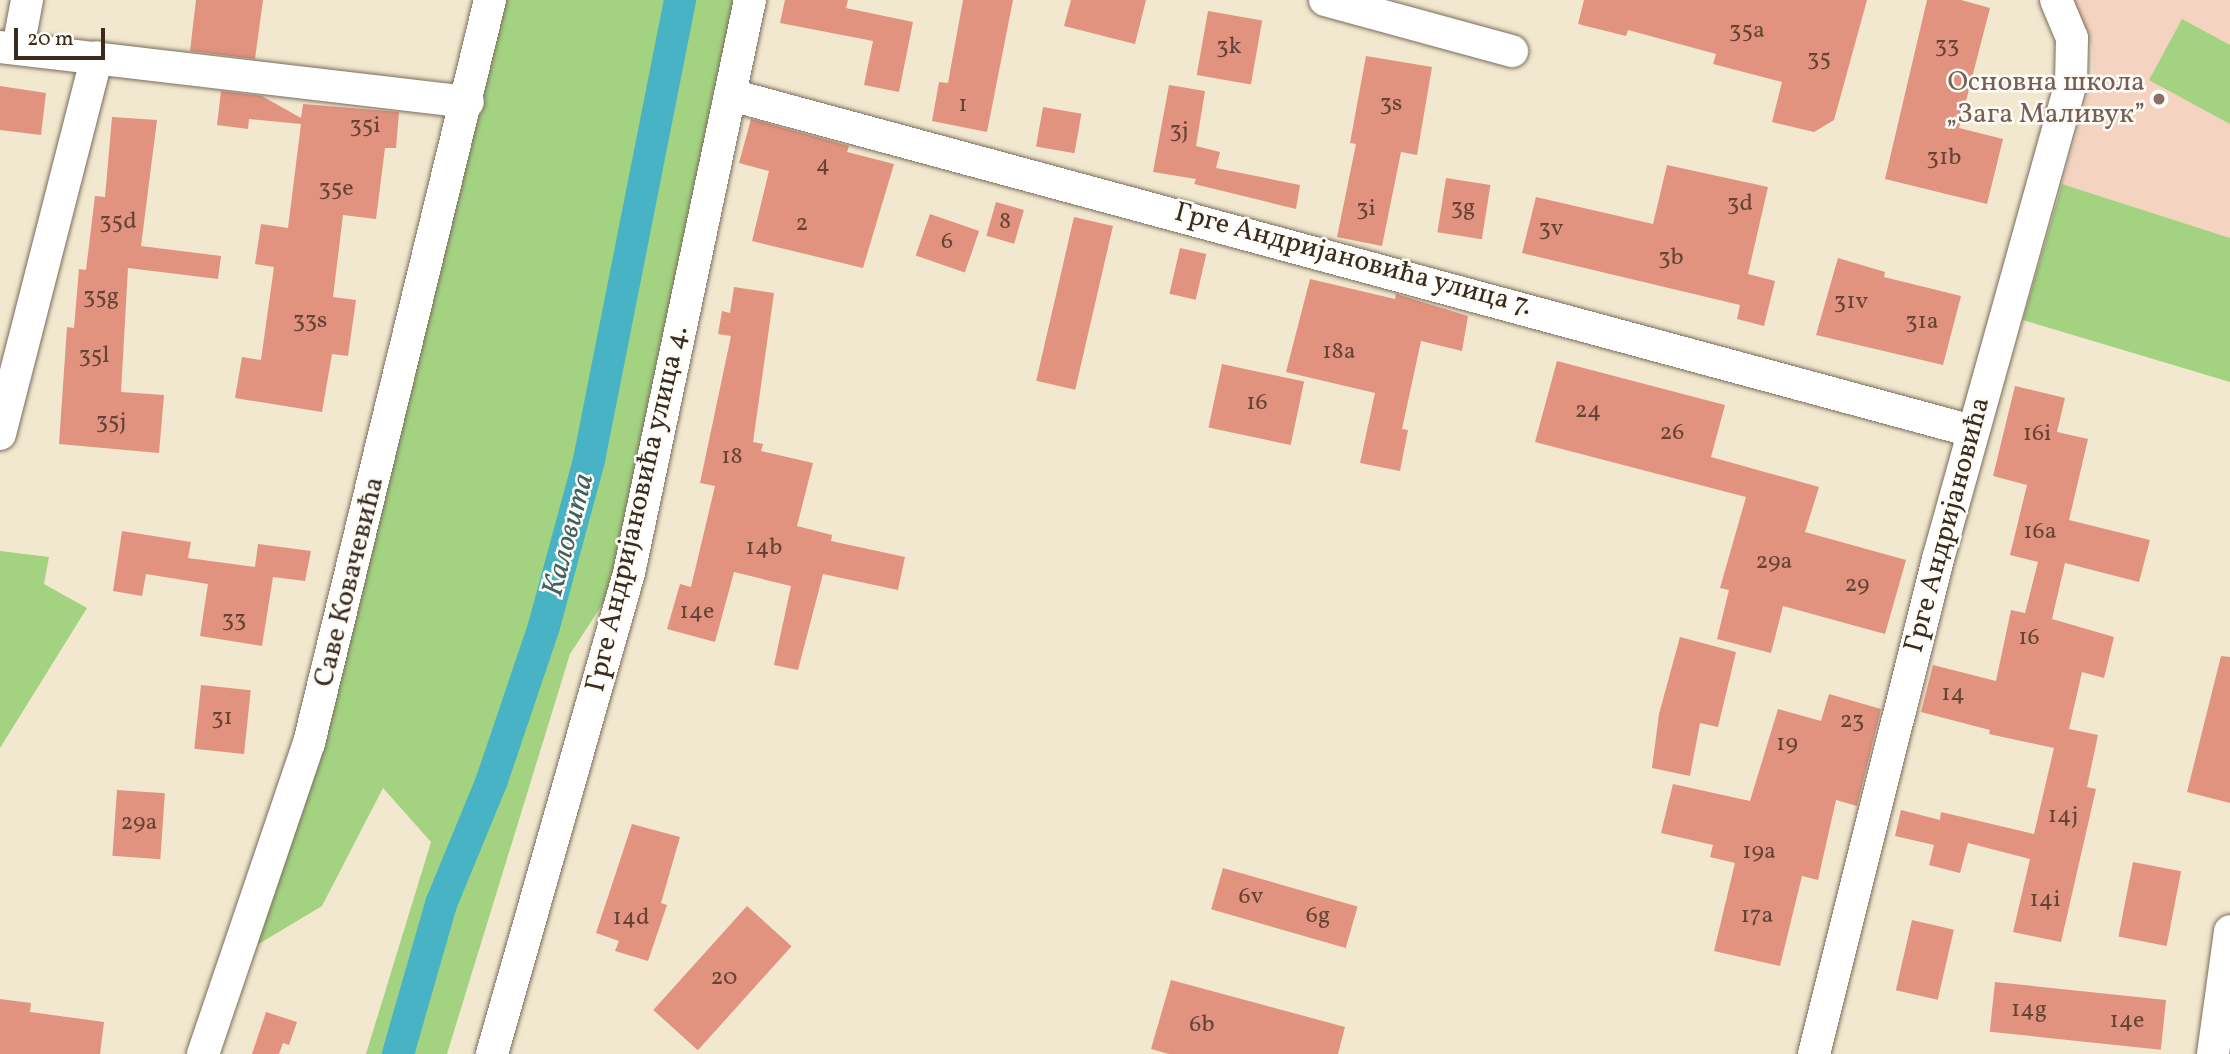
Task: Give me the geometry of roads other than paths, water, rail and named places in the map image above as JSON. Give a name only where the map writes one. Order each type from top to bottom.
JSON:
[{"type":"street","points":[[27,0],[9,48],[468,102]]},
{"type":"street","name":"Саве Ковачевића","points":[[203,1054],[310,743],[468,102],[490,0]]},
{"type":"street","name":"Грге Андријановића улица 4.","points":[[492,1054],[629,573],[750,0]]},
{"type":"street","points":[[1325,0],[1511,51]]},
{"type":"street","name":"Грге Андријановића","points":[[1814,1054],[1972,431],[2071,83],[2072,38],[2056,0]]},
{"type":"street","points":[[0,434],[97,57]]},
{"type":"street","name":"Грге Андријановића улица 7.","points":[[731,94],[1972,431]]},
{"type":"street","points":[[2213,1054],[2230,932]]},
{"type":"waterway","name":"Каловита","points":[[398,1054],[441,904],[492,780],[544,626],[589,460],[680,0]]},
{"type":"place","name":"Основна школа „Зага Маливук”","points":[[2159,99]]}]
